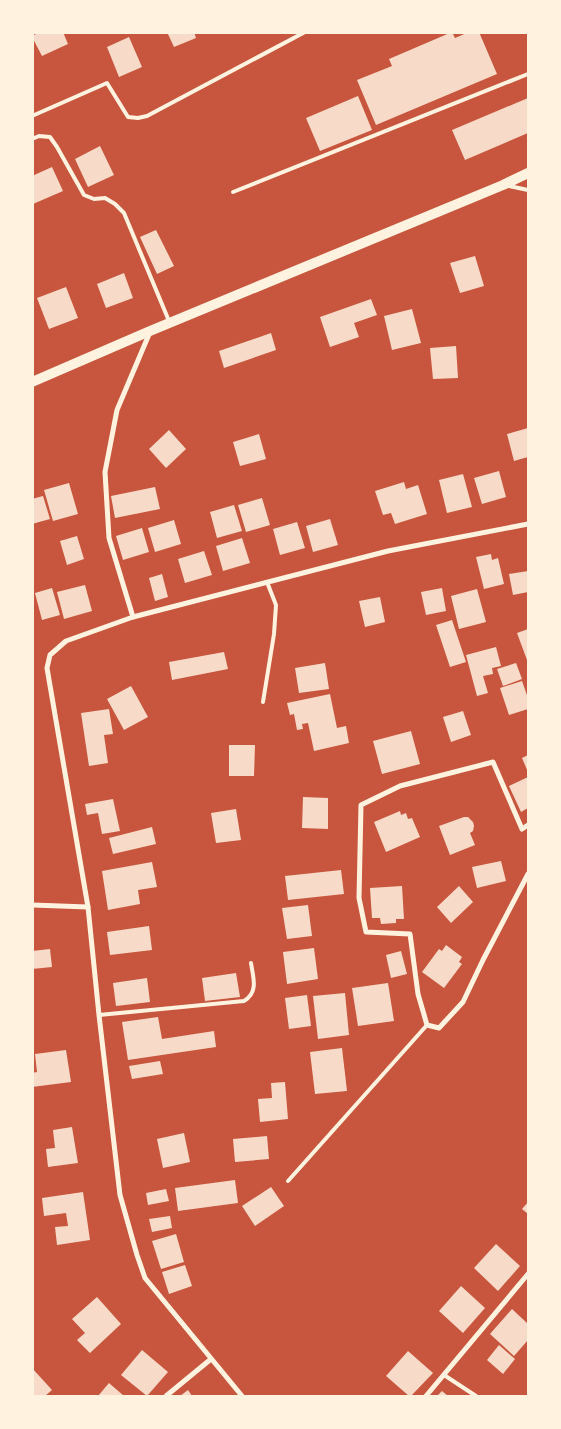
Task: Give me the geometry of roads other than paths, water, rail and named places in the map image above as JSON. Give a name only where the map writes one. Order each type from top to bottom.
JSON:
[{"type":"main road","points":[[32,382],[528,173]]},
{"type":"street","points":[[133,617],[109,538],[105,472],[117,410],[150,331]]},
{"type":"street","points":[[242,1396],[145,1278],[136,1255],[120,1195],[88,907],[47,668],[50,655],[66,641],[133,617],[388,550],[528,524]]},
{"type":"street","points":[[528,825],[522,829],[493,762],[400,786],[361,805],[359,898],[366,932],[410,934],[418,994],[427,1025],[439,1028],[463,1002],[482,960],[528,874]]},
{"type":"street","points":[[32,905],[88,907]]},
{"type":"street","points":[[426,1396],[528,1274]]},
{"type":"street","points":[[166,1396],[212,1359]]},
{"type":"lane","points":[[32,116],[107,84],[128,117],[138,118],[147,116],[306,32]]},
{"type":"lane","points":[[233,192],[528,74]]},
{"type":"lane","points":[[32,139],[39,136],[50,137],[84,195],[94,199],[105,198],[124,212],[170,323]]},
{"type":"lane","points":[[503,185],[528,190]]},
{"type":"lane","points":[[263,702],[274,634],[276,605],[267,582]]},
{"type":"lane","points":[[99,1016],[244,1001],[254,991],[251,962]]},
{"type":"lane","points":[[288,1181],[427,1025]]},
{"type":"lane","points":[[444,1375],[476,1396]]}]
